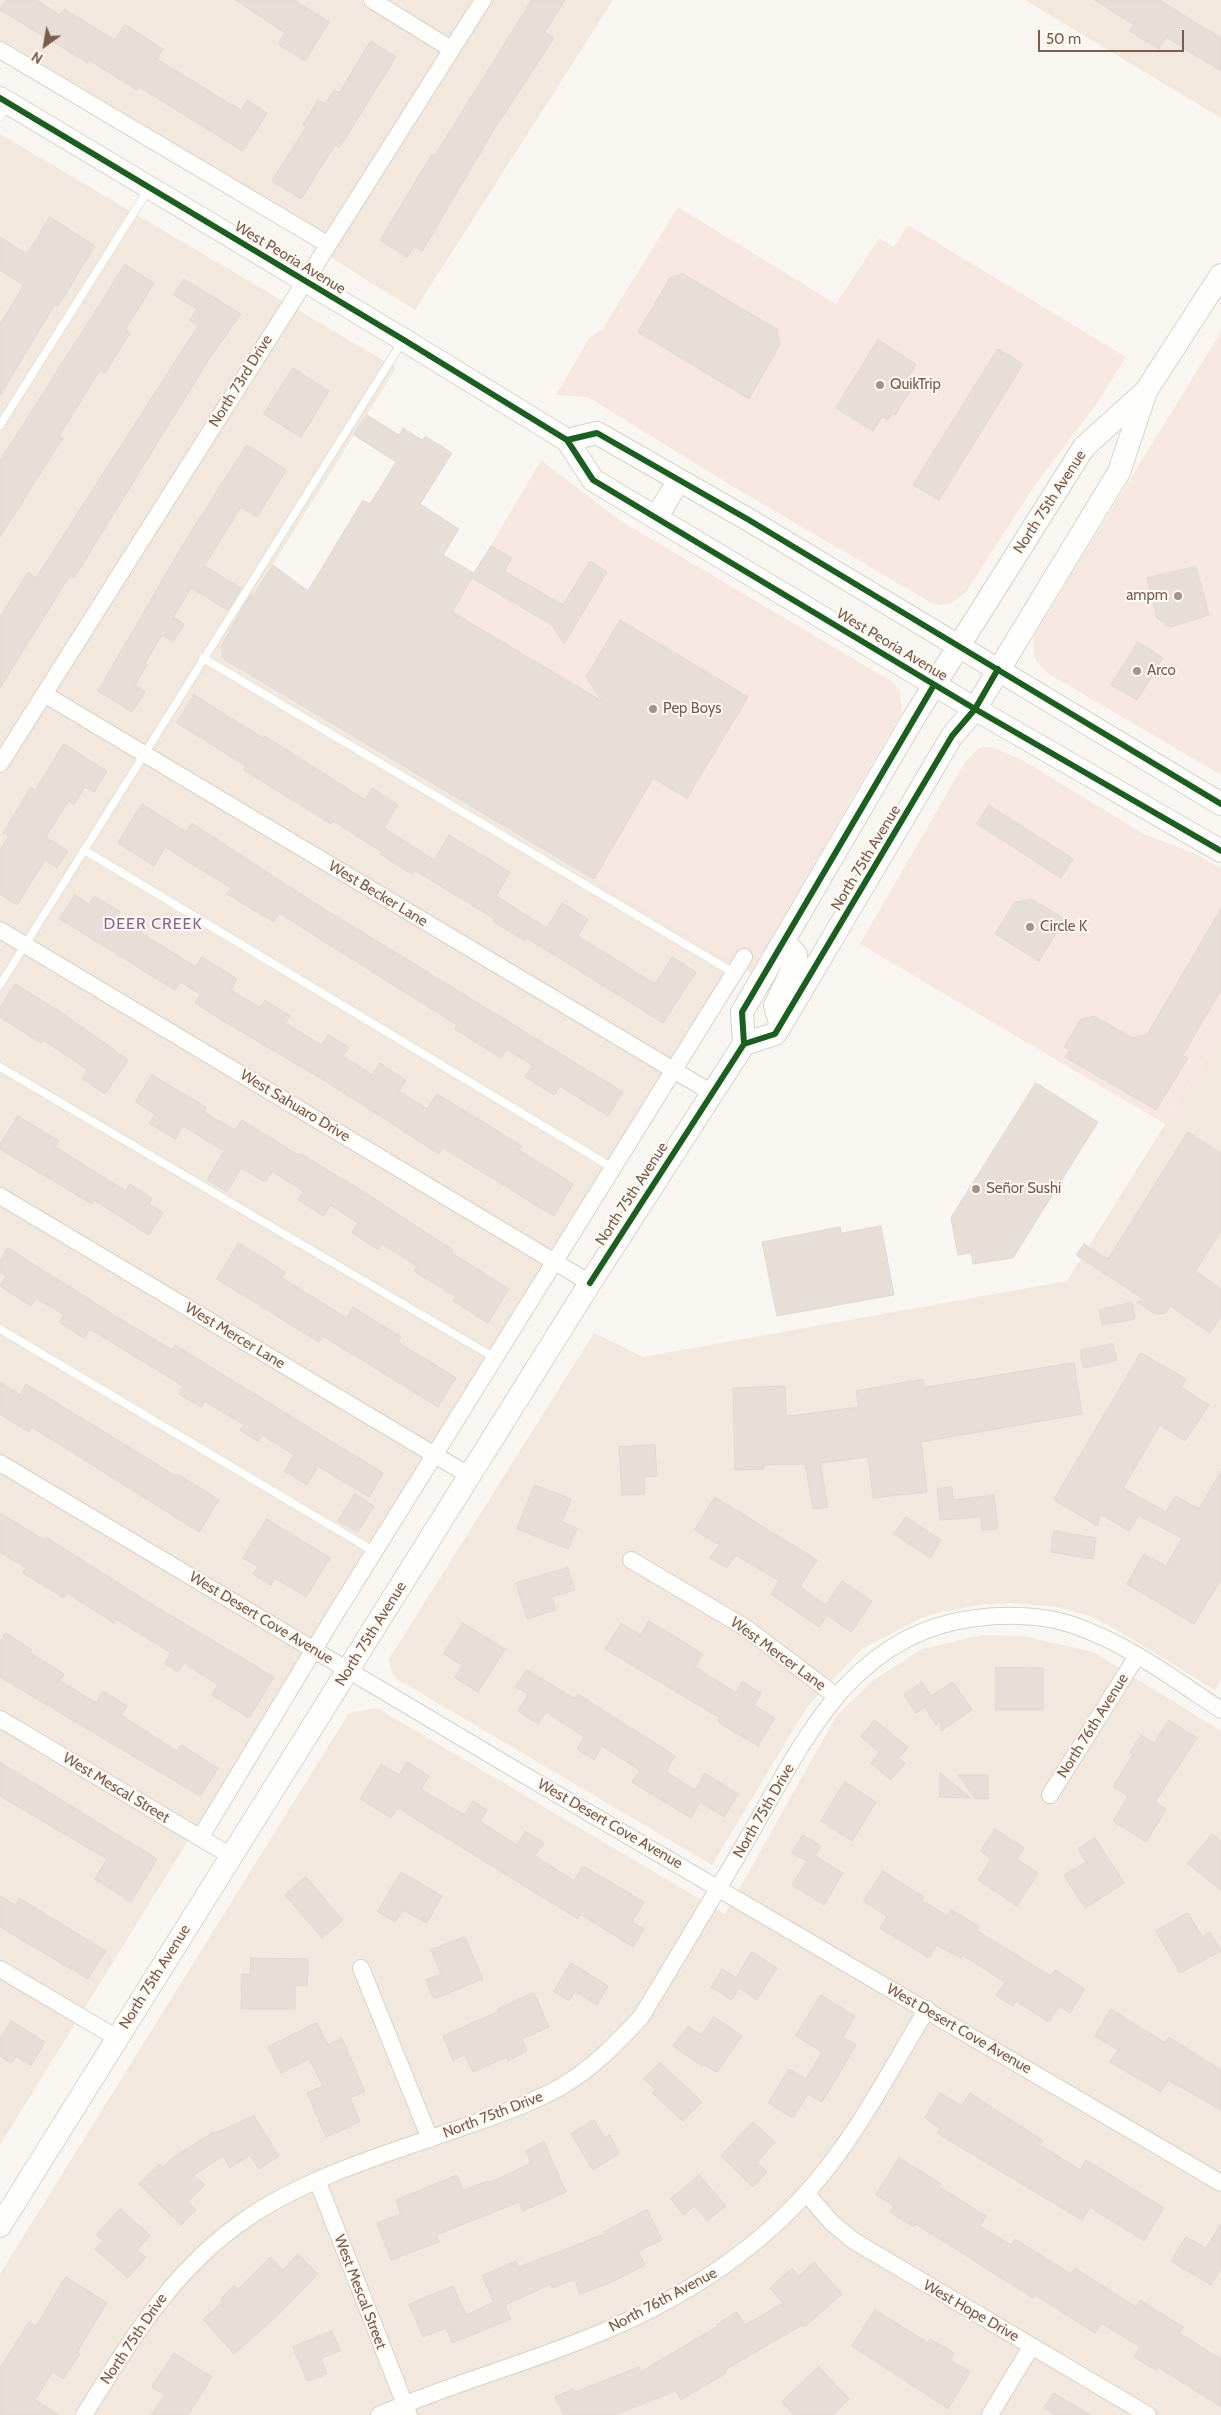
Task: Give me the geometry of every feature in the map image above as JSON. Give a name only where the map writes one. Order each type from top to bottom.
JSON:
[{"type":"main road","name":"West Peoria Avenue","points":[[3,106],[149,188],[567,440],[593,480],[975,709],[1221,851]]},
{"type":"main road","name":"North 75th Avenue","points":[[744,1044],[775,1034],[781,1025],[952,736],[975,709],[1119,472],[1146,391],[1221,275]]},
{"type":"main road","name":"North 75th Avenue","points":[[0,2225],[590,1283],[744,1044],[742,1012],[785,942],[934,684],[1084,448],[1146,391]]},
{"type":"main road","points":[[567,440],[597,433],[959,645],[1221,804]]},
{"type":"main road","points":[[656,518],[679,480]]},
{"type":"main road","points":[[781,1025],[776,1006],[796,962],[796,955],[785,942]]},
{"type":"street","points":[[372,0],[452,49]]},
{"type":"street","name":"North 73rd Drive","points":[[0,764],[483,0]]},
{"type":"street","name":"West Peoria Avenue","points":[[0,50],[327,244]]},
{"type":"street","name":"West Becker Lane","points":[[44,694],[712,1093]]},
{"type":"street","name":"West Sahuaro Drive","points":[[0,930],[590,1283]]},
{"type":"street","name":"North 75th Avenue","points":[[200,1838],[314,1650],[744,957]]},
{"type":"street","name":"West Mercer Lane","points":[[0,1196],[470,1476]]},
{"type":"street","name":"West Desert Cove Avenue","points":[[0,1463],[314,1650],[1221,2183]]},
{"type":"street","name":"West Mercer Lane","points":[[631,1560],[746,1628],[836,1696],[861,1669],[904,1639],[964,1619],[991,1616],[1031,1617],[1071,1624],[1100,1635],[1137,1656],[1221,1710]]},
{"type":"street","name":"North 76th Avenue","points":[[1050,1795],[1137,1656]]},
{"type":"street","name":"North 75th Drive","points":[[84,2415],[142,2324],[193,2262],[247,2218],[317,2180],[522,2106],[562,2086],[609,2051],[641,2017],[816,1721],[836,1696]]},
{"type":"street","name":"West Mescal Street","points":[[0,1719],[231,1856]]},
{"type":"street","points":[[361,1968],[430,2139]]},
{"type":"street","points":[[0,1970],[117,2038]]},
{"type":"street","name":"North 76th Avenue","points":[[406,2410],[608,2330],[651,2310],[695,2286],[738,2258],[776,2225],[806,2193],[846,2142],[927,2009]]},
{"type":"street","name":"West Mescal Street","points":[[317,2180],[406,2410]]},
{"type":"street","name":"West Hope Drive","points":[[806,2193],[832,2223],[854,2242],[1148,2415]]},
{"type":"street","points":[[990,2415],[1031,2346]]},
{"type":"street","points":[[379,2415],[406,2410]]},
{"type":"lane","points":[[0,425],[149,188]]},
{"type":"lane","points":[[0,985],[203,658],[404,340]]},
{"type":"lane","points":[[203,658],[734,973]]},
{"type":"lane","points":[[84,850],[613,1168]]},
{"type":"lane","points":[[0,1067],[495,1358]]},
{"type":"lane","points":[[0,1329],[375,1552]]},
{"type":"shaded area","points":[[0,0],[613,0],[415,310],[0,51]]},
{"type":"shaded area","points":[[1025,0],[1221,0],[1221,118]]},
{"type":"shaded area","points":[[0,134],[396,368],[221,647],[224,659],[732,960],[0,2145]]},
{"type":"shaded area","points":[[678,207],[836,304],[879,238],[894,247],[908,225],[1126,357],[1096,405],[1035,485],[966,592],[951,603],[940,605],[930,602],[727,483],[588,397],[556,395],[590,337],[602,330]]},
{"type":"shaded area","points":[[1221,332],[1221,775],[1049,674],[1036,661],[1033,648],[1034,636],[1039,627]]},
{"type":"shaded area","points":[[541,460],[619,520],[889,680],[896,685],[900,692],[902,712],[751,973],[594,879],[653,778],[559,722],[567,680],[452,612]]},
{"type":"shaded area","points":[[992,747],[1022,760],[1144,834],[1193,853],[1221,868],[1221,1035],[1165,1124],[860,944],[965,762],[979,748]]},
{"type":"shaded area","points":[[1221,1035],[1221,1680],[1215,1690],[1122,1633],[1090,1616],[1057,1607],[1009,1603],[987,1604],[940,1612],[921,1618],[862,1649],[807,1707],[712,1865],[397,1679],[391,1670],[389,1659],[594,1333],[643,1357],[1067,1281]]},
{"type":"shaded area","points":[[982,1635],[1023,1636],[1093,1652],[1221,1731],[1221,2415],[0,2415],[0,2274],[349,1713],[377,1708],[725,1914],[837,1715],[874,1680],[922,1649]]},
{"type":"building","points":[[6,0],[37,0],[60,15],[64,9],[115,40],[125,25],[163,49],[157,59],[241,110],[247,100],[267,113],[243,151],[139,87],[137,90],[89,60],[88,63],[0,10]]},
{"type":"building","points":[[236,0],[294,0],[329,22],[305,61],[278,44],[285,33]]},
{"type":"building","points":[[532,0],[565,0],[545,32],[554,38],[495,128],[422,251],[414,246],[407,257],[380,240],[432,154],[434,156]]},
{"type":"building","points":[[1095,0],[1159,0],[1221,38],[1221,71],[1166,37],[1159,49],[1130,31],[1134,25]]},
{"type":"building","points":[[371,41],[396,57],[339,148],[335,145],[301,199],[272,181],[306,127],[303,125],[318,100],[325,104],[334,90],[339,93]]},
{"type":"building","points":[[50,217],[95,246],[58,306],[55,304],[0,396],[0,324],[24,285],[0,270],[0,237],[27,254]]},
{"type":"building","points":[[125,265],[154,283],[125,330],[130,333],[105,373],[100,370],[59,436],[63,438],[0,537],[0,461]]},
{"type":"building","points":[[683,274],[777,329],[780,344],[749,399],[638,332],[670,278]]},
{"type":"building","points":[[184,279],[241,314],[209,359],[74,578],[70,575],[0,688],[0,617],[28,572],[36,578],[198,326],[190,320],[197,309],[174,295]]},
{"type":"building","name":"QuikTrip","points":[[878,340],[916,364],[907,379],[911,382],[907,389],[910,391],[895,415],[892,413],[888,420],[882,417],[873,431],[836,408]]},
{"type":"building","points":[[998,349],[1023,364],[939,500],[913,485]]},
{"type":"building","points":[[293,368],[329,391],[301,437],[264,414]]},
{"type":"building","points":[[367,415],[399,435],[403,428],[422,440],[425,436],[452,453],[420,504],[459,529],[443,555],[474,573],[491,546],[512,558],[504,571],[563,605],[590,561],[607,572],[564,644],[552,625],[472,578],[452,612],[602,701],[586,677],[620,620],[748,697],[687,798],[653,778],[594,879],[224,659],[221,647],[251,594],[253,596],[273,565],[308,591],[363,500],[370,504],[396,462],[354,435]]},
{"type":"building","points":[[247,445],[286,470],[257,517],[241,507],[204,566],[241,588],[228,610],[191,588],[173,617],[184,624],[173,642],[162,635],[145,663],[147,665],[135,685],[145,692],[132,712],[98,691],[184,543]]},
{"type":"building","name":"ampm","points":[[1196,567],[1209,615],[1170,627],[1157,618],[1147,578]]},
{"type":"building","name":"Arco","points":[[1138,642],[1163,658],[1137,700],[1111,685]]},
{"type":"building","points":[[194,695],[263,738],[265,736],[365,800],[372,788],[398,805],[384,828],[434,860],[449,835],[510,872],[496,896],[547,928],[562,903],[588,919],[578,936],[655,984],[672,957],[696,972],[663,1023],[527,938],[525,941],[493,921],[495,919],[414,870],[412,874],[380,854],[382,852],[333,821],[331,824],[244,770],[246,766],[177,723]]},
{"type":"building","points":[[64,744],[107,771],[94,792],[85,787],[74,804],[68,801],[46,837],[68,851],[57,868],[45,860],[17,905],[0,894],[0,850],[9,836],[3,833],[31,787],[35,790]]},
{"type":"building","points":[[142,804],[186,832],[192,823],[305,897],[623,1092],[608,1116],[560,1086],[554,1095],[525,1077],[533,1066],[507,1049],[501,1058],[455,1029],[457,1025],[279,913],[274,922],[227,894],[231,888],[165,847],[154,866],[118,843]]},
{"type":"building","name":"Circle K","points":[[989,805],[1073,859],[1061,878],[977,824]]},
{"type":"building","points":[[75,895],[89,904],[94,896],[120,912],[117,918],[196,967],[202,957],[237,979],[231,990],[260,1008],[265,1000],[290,1016],[285,1023],[322,1045],[328,1035],[349,1047],[343,1056],[372,1075],[380,1063],[406,1080],[399,1091],[427,1109],[437,1094],[522,1146],[519,1150],[573,1184],[554,1216],[443,1148],[439,1154],[327,1082],[225,1022],[195,1003],[200,994],[181,982],[175,990],[60,919]]},
{"type":"building","name":"Circle K","points":[[1031,899],[1065,919],[1039,961],[995,934],[1014,903]]},
{"type":"building","points":[[1221,909],[1221,990],[1183,1055],[1188,1058],[1156,1110],[1065,1057],[1070,1050],[1064,1047],[1080,1020],[1094,1016],[1133,1038],[1147,1034]]},
{"type":"building","points":[[15,984],[61,1012],[128,1060],[105,1094],[82,1078],[88,1070],[43,1040],[41,1043],[0,1017],[0,1008]]},
{"type":"building","points":[[152,1075],[206,1107],[204,1112],[235,1130],[242,1120],[298,1155],[299,1153],[356,1187],[453,1250],[452,1253],[509,1289],[488,1323],[453,1301],[456,1297],[414,1271],[417,1266],[382,1244],[378,1249],[352,1233],[358,1223],[330,1205],[324,1216],[298,1200],[303,1191],[272,1171],[265,1182],[241,1168],[227,1192],[207,1180],[224,1151],[183,1126],[175,1139],[149,1123],[155,1114],[136,1102]]},
{"type":"building","points":[[1036,1083],[1098,1122],[1013,1258],[973,1264],[971,1253],[958,1255],[951,1218]]},
{"type":"building","points":[[18,1116],[59,1141],[55,1147],[126,1191],[130,1184],[152,1198],[149,1204],[163,1213],[149,1235],[94,1200],[92,1204],[0,1149],[0,1145]]},
{"type":"building","points":[[1188,1132],[1221,1153],[1221,1231],[1195,1271],[1221,1289],[1221,1316],[1210,1333],[1170,1306],[1166,1313],[1156,1314],[1137,1302],[1145,1300],[1076,1255],[1084,1244],[1108,1259]]},
{"type":"building","points":[[881,1226],[894,1295],[777,1316],[762,1242],[840,1227],[841,1233]]},
{"type":"building","points":[[239,1243],[285,1272],[282,1278],[347,1318],[353,1307],[401,1337],[398,1342],[456,1378],[438,1407],[323,1336],[319,1342],[217,1279]]},
{"type":"building","points":[[8,1248],[172,1350],[175,1345],[383,1473],[369,1497],[318,1466],[307,1485],[284,1471],[294,1455],[262,1435],[258,1441],[240,1430],[244,1425],[205,1401],[201,1407],[179,1394],[183,1386],[90,1329],[84,1338],[59,1322],[64,1315],[36,1298],[31,1306],[0,1286],[6,1276],[0,1272],[0,1262]]},
{"type":"building","points":[[1132,1303],[1135,1319],[1102,1325],[1099,1310]]},
{"type":"building","points":[[1113,1344],[1117,1360],[1084,1368],[1080,1351]]},
{"type":"building","points":[[1141,1353],[1186,1379],[1181,1387],[1209,1405],[1185,1441],[1160,1425],[1123,1488],[1166,1512],[1175,1496],[1199,1509],[1221,1471],[1221,1579],[1194,1624],[1127,1584],[1144,1554],[1166,1566],[1182,1538],[1138,1515],[1129,1531],[1100,1514],[1098,1526],[1054,1500]]},
{"type":"building","points":[[1074,1363],[1082,1414],[921,1442],[927,1492],[873,1498],[868,1457],[820,1463],[828,1507],[813,1509],[805,1464],[764,1465],[764,1469],[735,1470],[733,1388],[785,1386],[786,1415],[790,1416],[859,1407],[856,1391],[923,1379],[924,1387]]},
{"type":"building","points":[[0,1382],[20,1395],[26,1384],[176,1476],[177,1474],[219,1500],[199,1532],[32,1427],[29,1432],[0,1414]]},
{"type":"building","points":[[655,1445],[657,1476],[644,1477],[645,1494],[622,1495],[619,1447]]},
{"type":"building","points":[[535,1485],[571,1499],[562,1522],[577,1528],[568,1549],[517,1529]]},
{"type":"building","points":[[952,1487],[953,1500],[994,1495],[998,1529],[982,1530],[981,1517],[940,1520],[937,1489]]},
{"type":"building","points":[[355,1494],[374,1506],[358,1532],[338,1521]]},
{"type":"building","points":[[715,1497],[817,1560],[800,1587],[826,1605],[842,1581],[872,1601],[852,1632],[827,1615],[819,1627],[771,1594],[779,1581],[736,1555],[727,1568],[710,1558],[719,1545],[695,1530]]},
{"type":"building","points":[[0,1513],[44,1540],[46,1537],[140,1597],[274,1677],[249,1718],[212,1695],[218,1685],[184,1663],[178,1672],[164,1663],[171,1653],[116,1619],[114,1623],[67,1593],[64,1598],[23,1573],[26,1568],[0,1552]]},
{"type":"building","points":[[906,1517],[941,1540],[930,1558],[894,1534]]},
{"type":"building","points":[[267,1519],[330,1558],[306,1597],[275,1578],[271,1585],[253,1574],[258,1567],[243,1558]]},
{"type":"building","points":[[1054,1531],[1096,1538],[1093,1559],[1051,1552]]},
{"type":"building","points":[[568,1568],[575,1590],[552,1597],[556,1610],[527,1619],[516,1583]]},
{"type":"building","points":[[649,1621],[703,1654],[695,1667],[736,1693],[742,1682],[761,1693],[754,1705],[775,1718],[758,1746],[718,1722],[720,1718],[605,1649],[621,1623],[640,1635]]},
{"type":"building","points":[[463,1623],[505,1649],[478,1692],[455,1678],[462,1665],[444,1654]]},
{"type":"building","points":[[6,1633],[32,1650],[30,1653],[64,1674],[60,1681],[96,1703],[103,1691],[127,1706],[121,1715],[177,1751],[181,1745],[218,1768],[200,1796],[0,1677],[0,1643]]},
{"type":"building","points":[[996,1667],[1043,1668],[1043,1710],[996,1710]]},
{"type":"building","points":[[527,1670],[575,1699],[578,1694],[675,1756],[666,1771],[695,1790],[705,1773],[738,1794],[724,1817],[700,1802],[691,1818],[632,1782],[640,1770],[602,1746],[594,1760],[577,1749],[584,1737],[546,1712],[538,1724],[518,1711],[528,1694],[516,1687]]},
{"type":"building","points":[[922,1682],[931,1696],[953,1682],[972,1710],[941,1731],[941,1720],[936,1725],[925,1707],[916,1713],[904,1695]]},
{"type":"building","points":[[875,1720],[908,1747],[899,1758],[905,1763],[891,1780],[871,1763],[879,1752],[861,1737]]},
{"type":"building","points":[[1169,1720],[1197,1738],[1155,1802],[1166,1809],[1146,1842],[1113,1821],[1128,1796],[1113,1787],[1133,1754],[1130,1752],[1141,1735],[1154,1743]]},
{"type":"building","points":[[0,1762],[157,1859],[131,1902],[95,1879],[107,1859],[0,1796]]},
{"type":"building","points":[[407,1762],[429,1776],[421,1789],[464,1815],[473,1801],[487,1810],[480,1822],[517,1845],[525,1831],[544,1843],[535,1856],[574,1881],[583,1866],[644,1902],[632,1922],[644,1929],[633,1947],[580,1914],[578,1919],[397,1808],[391,1818],[360,1799],[381,1764],[399,1775]]},
{"type":"building","points":[[940,1773],[971,1798],[940,1797]]},
{"type":"building","points":[[959,1775],[988,1775],[988,1799],[975,1798]]},
{"type":"building","points":[[845,1782],[876,1802],[852,1841],[821,1821]]},
{"type":"building","points":[[995,1829],[1024,1848],[1017,1859],[1038,1873],[1017,1906],[978,1880],[991,1859],[981,1851]]},
{"type":"building","points":[[1212,1834],[1221,1841],[1221,1890],[1188,1864]]},
{"type":"building","points":[[803,1835],[821,1846],[815,1856],[843,1873],[824,1905],[792,1885],[807,1861],[792,1853]]},
{"type":"building","points":[[1095,1838],[1124,1883],[1085,1908],[1064,1875],[1086,1862],[1078,1849]]},
{"type":"building","points":[[883,1871],[924,1897],[922,1901],[948,1916],[951,1910],[979,1926],[976,1930],[1051,1976],[1055,1970],[1085,1989],[1070,2013],[1059,2006],[1049,2022],[1016,2001],[1013,2006],[996,1996],[1005,1982],[962,1955],[960,1958],[937,1945],[929,1958],[880,1928],[887,1916],[864,1901]]},
{"type":"building","points":[[401,1872],[442,1896],[427,1923],[403,1910],[395,1922],[378,1912]]},
{"type":"building","points":[[306,1877],[343,1920],[322,1938],[285,1895]]},
{"type":"building","points":[[0,1896],[15,1905],[19,1898],[106,1951],[88,1979],[0,1927]]},
{"type":"building","points":[[1188,1913],[1202,1937],[1210,1932],[1221,1951],[1180,1973],[1156,1931]]},
{"type":"building","points":[[465,1937],[483,1979],[434,1999],[426,1980],[441,1974],[431,1950]]},
{"type":"building","points":[[752,1952],[777,1968],[757,2000],[739,1988],[732,2000],[711,1987],[722,1969],[736,1977]]},
{"type":"building","points":[[251,1958],[308,1959],[307,1986],[295,1986],[295,2009],[241,2009],[242,1974],[250,1975]]},
{"type":"building","points":[[571,1963],[608,1986],[597,2005],[575,1991],[569,2001],[554,1992]]},
{"type":"building","points":[[534,1993],[549,2027],[522,2039],[527,2051],[508,2061],[507,2057],[473,2072],[465,2055],[453,2060],[443,2036]]},
{"type":"building","points":[[821,1995],[855,2016],[843,2037],[856,2045],[822,2102],[808,2094],[793,2118],[768,2103],[789,2069],[806,2079],[822,2052],[796,2036]]},
{"type":"building","points":[[1111,2009],[1165,2043],[1169,2037],[1221,2070],[1221,2110],[1168,2080],[1161,2092],[1110,2062],[1118,2050],[1095,2036]]},
{"type":"building","points":[[714,2017],[742,2036],[717,2072],[703,2064],[702,2066],[673,2046],[688,2026],[701,2035]]},
{"type":"building","points":[[11,2021],[45,2042],[31,2065],[16,2056],[11,2063],[0,2056],[0,2039]]},
{"type":"building","points":[[317,2023],[328,2045],[342,2038],[365,2092],[350,2098],[360,2122],[326,2137],[307,2093],[323,2086],[309,2059],[281,2073],[268,2047]]},
{"type":"building","points":[[660,2063],[702,2102],[683,2121],[652,2093],[656,2090],[644,2079]]},
{"type":"building","points":[[940,2093],[962,2106],[970,2093],[1043,2141],[1040,2145],[1080,2170],[1086,2160],[1164,2208],[1144,2241],[1090,2207],[1082,2220],[937,2133],[940,2128],[925,2118]]},
{"type":"building","points":[[254,2116],[279,2156],[259,2169],[250,2155],[230,2168],[223,2156],[194,2175],[205,2185],[188,2202],[196,2210],[181,2225],[139,2184],[159,2164],[163,2168],[172,2158],[214,2132]]},
{"type":"building","points":[[594,2120],[605,2138],[610,2135],[619,2154],[593,2170],[571,2134]]},
{"type":"building","points":[[753,2122],[775,2142],[757,2162],[767,2172],[753,2187],[721,2156]]},
{"type":"building","points":[[544,2142],[566,2192],[523,2211],[519,2202],[436,2235],[439,2242],[391,2260],[377,2223],[401,2214],[396,2200],[457,2175],[463,2190],[488,2181],[489,2183],[531,2163],[526,2151]]},
{"type":"building","points":[[899,2158],[941,2184],[939,2187],[986,2216],[980,2226],[1011,2245],[1015,2239],[1071,2274],[1075,2268],[1136,2307],[1140,2300],[1183,2327],[1179,2333],[1221,2359],[1221,2407],[1158,2367],[1156,2370],[1134,2357],[1140,2347],[1101,2323],[1095,2333],[1035,2295],[1033,2298],[916,2224],[914,2227],[890,2212],[894,2206],[876,2195]]},
{"type":"building","points":[[699,2175],[726,2206],[707,2221],[694,2206],[684,2215],[671,2199]]},
{"type":"building","points":[[120,2209],[150,2235],[137,2250],[146,2257],[128,2278],[95,2249],[103,2240],[97,2235]]},
{"type":"building","points":[[647,2210],[662,2240],[638,2251],[645,2265],[614,2281],[580,2294],[575,2279],[552,2288],[551,2284],[505,2305],[511,2319],[452,2343],[446,2328],[423,2337],[409,2304],[453,2286],[466,2315],[494,2302],[482,2276],[516,2261],[519,2267],[605,2234],[604,2232]]},
{"type":"building","points":[[1221,2224],[1221,2269],[1211,2285],[1171,2261],[1186,2237],[1206,2248]]},
{"type":"building","points":[[298,2254],[318,2274],[281,2312],[234,2354],[203,2319],[222,2303],[220,2300],[234,2285],[238,2289],[270,2257],[283,2270]]},
{"type":"building","points":[[814,2262],[842,2294],[804,2327],[802,2325],[725,2370],[726,2373],[681,2400],[676,2391],[614,2415],[564,2415],[555,2397],[573,2389],[575,2392],[639,2367],[641,2372],[718,2326],[717,2324],[737,2312],[745,2325],[783,2303],[770,2288],[792,2268],[799,2276]]},
{"type":"building","points":[[66,2277],[107,2303],[77,2352],[80,2354],[63,2379],[52,2372],[35,2400],[59,2415],[0,2415],[0,2368],[29,2322],[36,2326]]},
{"type":"building","points":[[875,2310],[928,2343],[930,2339],[954,2353],[950,2360],[970,2372],[948,2409],[852,2346]]},
{"type":"building","points":[[332,2331],[340,2351],[321,2358],[327,2374],[307,2381],[293,2347]]},
{"type":"building","points":[[174,2353],[212,2377],[188,2415],[151,2415],[164,2395],[152,2387]]},
{"type":"building","points":[[819,2367],[849,2399],[832,2415],[794,2415],[782,2402]]},
{"type":"building","points":[[1054,2393],[1091,2415],[1056,2415],[1044,2408]]},
{"type":"cycle path","points":[[0,98],[567,440],[593,480],[975,709],[1221,851]]},
{"type":"cycle path","points":[[567,440],[597,433],[749,520],[1221,804]]},
{"type":"cycle path","points":[[744,1044],[775,1034],[952,736],[975,709],[998,669]]},
{"type":"cycle path","points":[[590,1283],[744,1044],[742,1012],[934,685]]},
{"type":"place","name":"QuikTrip","points":[[880,385]]},
{"type":"place","name":"ampm","points":[[1178,596]]},
{"type":"place","name":"Arco","points":[[1137,671]]},
{"type":"place","name":"Pep Boys","points":[[653,709]]},
{"type":"place","name":"Circle K","points":[[1030,927]]},
{"type":"place","name":"Señor Sushi","points":[[976,1189]]},
{"type":"district","name":"DEER CREEK","points":[[153,924]]}]
